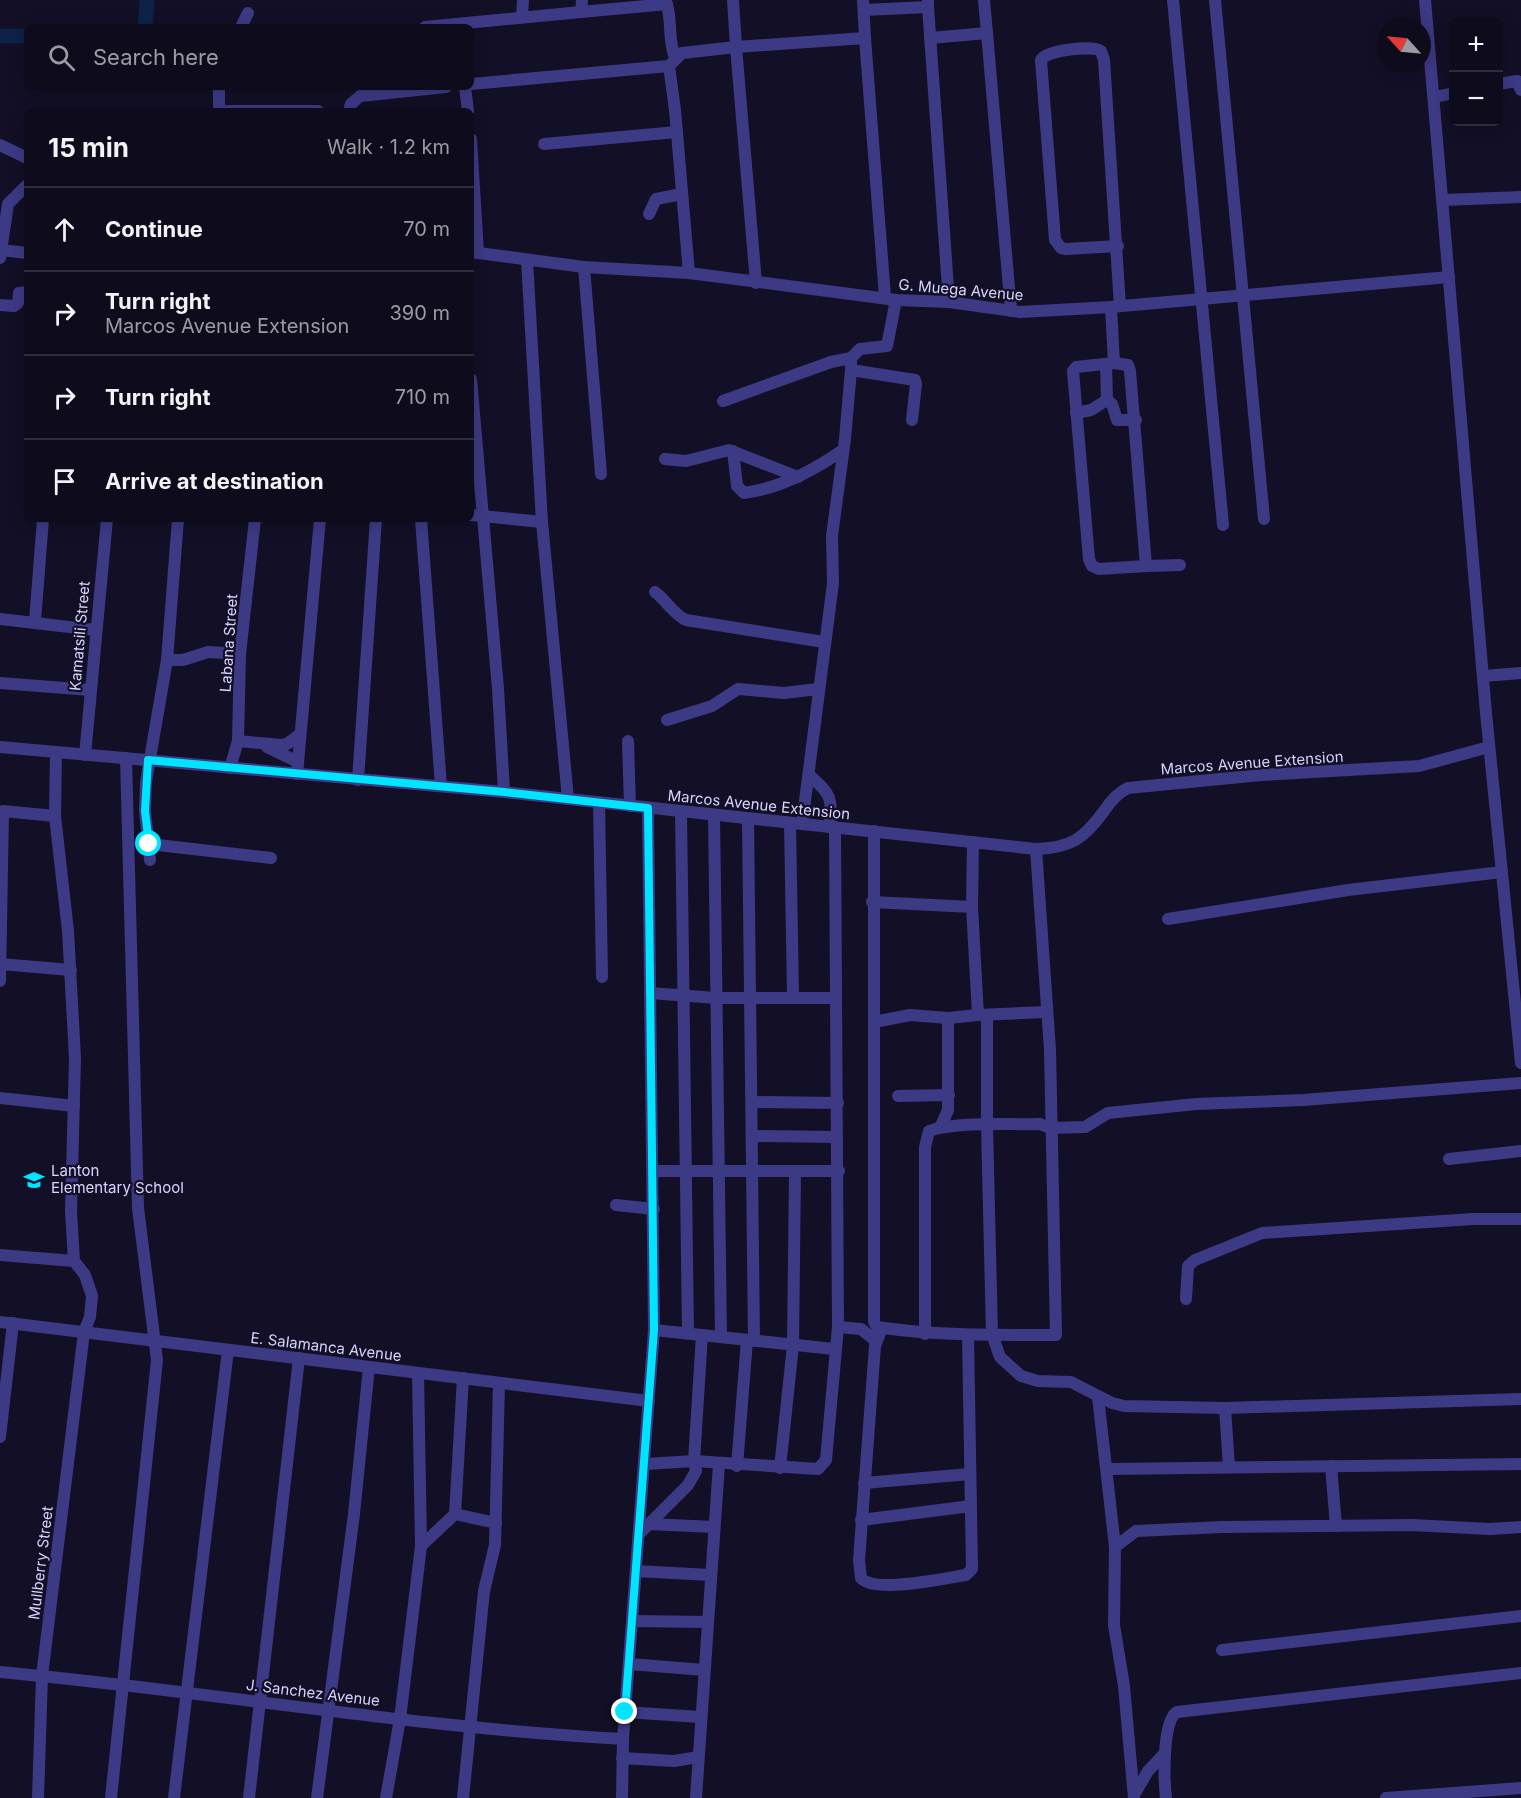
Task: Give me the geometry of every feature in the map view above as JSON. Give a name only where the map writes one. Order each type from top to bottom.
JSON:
[{"type":"street","points":[[522,16],[523,0]]},
{"type":"street","points":[[733,0],[756,283]]},
{"type":"street","points":[[984,0],[1011,311]]},
{"type":"street","points":[[1173,0],[1223,525]]},
{"type":"street","points":[[1215,0],[1244,295],[1243,320],[1264,519]]},
{"type":"street","points":[[1425,0],[1489,747],[1521,1063]]},
{"type":"street","points":[[451,24],[581,6],[666,2],[671,23],[670,44],[689,273]]},
{"type":"street","points":[[793,996],[796,824],[809,776],[833,583],[832,536],[851,364],[860,349],[887,346],[891,298],[865,38],[864,5],[928,3],[949,302]]},
{"type":"street","points":[[242,24],[248,13]]},
{"type":"street","points":[[930,38],[987,33]]},
{"type":"street","points":[[474,84],[672,62],[690,51],[865,38]]},
{"type":"street","points":[[1107,400],[1118,246],[1103,54],[1094,48],[1049,53],[1041,60],[1055,240],[1060,248],[1066,249],[1118,246]]},
{"type":"street","points":[[1503,84],[1520,84]]},
{"type":"street","points":[[218,108],[219,90]]},
{"type":"street","points":[[350,108],[359,92],[394,90]]},
{"type":"street","points":[[465,90],[468,108]]},
{"type":"street","points":[[1435,97],[1449,94]]},
{"type":"street","points":[[544,144],[677,132]]},
{"type":"street","points":[[0,145],[24,157]]},
{"type":"street","points":[[0,258],[8,204],[24,188]]},
{"type":"street","points":[[649,214],[656,199],[682,194]]},
{"type":"street","points":[[1443,200],[1521,197]]},
{"type":"street","points":[[1,250],[24,253]]},
{"type":"street","name":"G. Muega Avenue","points":[[474,252],[584,267],[689,273],[756,283],[949,302],[1011,311],[1115,306],[1449,277]]},
{"type":"street","points":[[527,260],[542,522],[568,799]]},
{"type":"street","points":[[584,267],[601,474]]},
{"type":"street","points":[[0,305],[14,306],[18,303],[19,293],[24,292]]},
{"type":"street","points":[[723,401],[831,362],[851,364],[915,380],[912,420]]},
{"type":"street","points":[[1146,566],[1136,420],[1129,367],[1110,363],[1074,368],[1076,412],[1092,566],[1099,569],[1180,565]]},
{"type":"street","points":[[1076,412],[1091,410],[1107,400]]},
{"type":"street","points":[[1107,400],[1112,404],[1117,420],[1136,420]]},
{"type":"street","points":[[665,459],[686,461],[724,450],[798,477]]},
{"type":"street","points":[[733,452],[739,491],[762,489],[798,477],[813,471],[843,450]]},
{"type":"street","points":[[474,461],[476,515],[498,689],[504,792]]},
{"type":"street","points":[[476,515],[542,522]]},
{"type":"street","points":[[35,621],[44,522]]},
{"type":"street","name":"Kamatsili Street","points":[[85,755],[107,522]]},
{"type":"street","points":[[150,860],[145,811],[148,760],[156,732],[167,660],[178,522]]},
{"type":"street","name":"Labana Street","points":[[230,768],[238,741],[240,654],[255,522]]},
{"type":"street","points":[[262,745],[297,768],[320,522]]},
{"type":"street","points":[[358,780],[376,522]]},
{"type":"street","points":[[421,522],[441,786]]},
{"type":"street","points":[[655,592],[666,600],[674,612],[686,620],[824,642]]},
{"type":"street","points":[[0,619],[35,621],[95,630]]},
{"type":"street","points":[[167,660],[183,660],[208,652],[240,654]]},
{"type":"street","points":[[1483,676],[1521,673]]},
{"type":"street","points":[[0,683],[90,690]]},
{"type":"street","points":[[667,720],[712,706],[738,689],[784,693],[819,689]]},
{"type":"street","points":[[238,741],[262,745],[287,744],[300,734]]},
{"type":"street","points":[[628,741],[630,806]]},
{"type":"street","name":"Marcos Avenue Extension","points":[[0,747],[230,768],[297,768],[358,780],[504,792],[1036,849],[1058,848],[1080,838],[1096,822],[1116,795],[1128,788],[1261,775],[1403,768],[1435,764],[1489,747]]},
{"type":"street","points":[[0,1255],[74,1261],[71,1211],[74,1106],[71,970],[55,816],[56,753]]},
{"type":"street","points":[[111,1798],[157,1373],[156,1341],[138,1208],[126,758]]},
{"type":"street","points":[[646,1464],[694,1461],[737,1466],[818,1469],[825,1462],[834,1349],[838,1327],[839,1171],[832,827],[831,800],[828,792],[809,776]]},
{"type":"street","points":[[598,802],[602,977]]},
{"type":"street","points":[[622,1798],[623,1739],[636,1571],[644,1528],[654,1330],[654,1171],[648,808]]},
{"type":"street","points":[[0,981],[1,811],[55,816]]},
{"type":"street","points":[[681,812],[688,1333]]},
{"type":"street","points":[[714,815],[721,1336]]},
{"type":"street","points":[[737,1466],[750,1341],[753,1136],[749,997],[748,819]]},
{"type":"street","points":[[874,831],[874,1322],[876,1326],[882,1328],[925,1334],[1056,1335],[1047,1123],[1050,1050],[1036,849]]},
{"type":"street","points":[[973,842],[972,907],[983,1015],[992,1334],[1000,1357],[1020,1376],[1038,1381],[1071,1382],[1112,1403],[1132,1407],[1225,1408],[1521,1399]]},
{"type":"street","points":[[149,844],[271,858]]},
{"type":"street","points":[[1168,919],[1348,890],[1502,872]]},
{"type":"street","points":[[873,902],[972,907]]},
{"type":"street","points":[[1,964],[71,970]]},
{"type":"street","points":[[650,993],[716,998],[793,996],[835,998]]},
{"type":"street","points":[[874,1022],[910,1015],[948,1018],[1046,1012]]},
{"type":"street","points":[[941,1126],[948,1110],[949,1095],[948,1018]]},
{"type":"street","points":[[925,1334],[925,1140],[929,1131],[941,1126],[958,1125],[1047,1123],[1085,1127],[1108,1113],[1196,1104],[1303,1100],[1521,1083]]},
{"type":"street","points":[[898,1096],[949,1095]]},
{"type":"street","points":[[0,1098],[74,1106]]},
{"type":"street","points":[[752,1102],[838,1103]]},
{"type":"street","points":[[948,1110],[958,1125]]},
{"type":"street","points":[[753,1136],[837,1137]]},
{"type":"street","points":[[1449,1159],[1521,1151]]},
{"type":"street","points":[[654,1171],[752,1173],[839,1171]]},
{"type":"street","points":[[780,1468],[793,1345],[795,1172]]},
{"type":"street","points":[[616,1205],[654,1209]]},
{"type":"street","points":[[1186,1299],[1188,1266],[1195,1260],[1251,1236],[1473,1219],[1521,1219]]},
{"type":"street","name":"Mullberry Street","points":[[38,1798],[42,1676],[84,1332],[90,1317],[92,1296],[85,1275],[74,1261]]},
{"type":"street","points":[[0,1437],[6,1323]]},
{"type":"street","name":"E. Salamanca Avenue","points":[[6,1323],[649,1401]]},
{"type":"street","points":[[838,1327],[861,1329],[876,1341]]},
{"type":"street","points":[[882,1328],[876,1341],[859,1560],[861,1578],[864,1582],[887,1585],[969,1573],[972,1565],[968,1336]]},
{"type":"street","points":[[654,1330],[834,1349]]},
{"type":"street","points":[[644,1528],[688,1485],[696,1471],[694,1461],[702,1335]]},
{"type":"street","points":[[174,1798],[189,1693],[228,1350]]},
{"type":"street","points":[[249,1798],[299,1358]]},
{"type":"street","points":[[317,1798],[354,1514],[369,1367]]},
{"type":"street","points":[[386,1798],[400,1719],[421,1546],[418,1373]]},
{"type":"street","points":[[421,1546],[455,1514],[463,1378]]},
{"type":"street","points":[[463,1798],[484,1591],[494,1553],[499,1383]]},
{"type":"street","points":[[1098,1397],[1108,1469],[1115,1547],[1114,1625],[1124,1686],[1134,1796]]},
{"type":"street","points":[[1225,1408],[1229,1467]]},
{"type":"street","points":[[696,1798],[719,1464]]},
{"type":"street","points":[[1108,1469],[1521,1464]]},
{"type":"street","points":[[1332,1466],[1336,1526]]},
{"type":"street","points":[[864,1483],[970,1474]]},
{"type":"street","points":[[861,1520],[971,1506]]},
{"type":"street","points":[[1112,1507],[1120,1521],[1136,1531],[1224,1527],[1412,1525],[1490,1529],[1521,1527]]},
{"type":"street","points":[[455,1514],[496,1523]]},
{"type":"street","points":[[644,1528],[714,1527]]},
{"type":"street","points":[[1115,1547],[1136,1531]]},
{"type":"street","points":[[636,1571],[710,1575]]},
{"type":"street","points":[[1222,1650],[1521,1616]]},
{"type":"street","points":[[632,1621],[707,1622]]},
{"type":"street","points":[[630,1664],[704,1670]]},
{"type":"street","name":"J. Sanchez Avenue","points":[[0,1672],[123,1684],[400,1719],[623,1739]]},
{"type":"street","points":[[1166,1798],[1163,1773],[1164,1754],[1171,1716],[1183,1711],[1521,1673]]},
{"type":"street","points":[[625,1712],[700,1717]]},
{"type":"street","points":[[1134,1796],[1148,1771],[1164,1754]]},
{"type":"street","points":[[622,1758],[674,1761],[698,1757]]},
{"type":"street","points":[[1386,1798],[1521,1788]]},
{"type":"waterway","points":[[145,24],[147,0]]},
{"type":"waterway","points":[[0,36],[24,36]]},
{"type":"place","name":"Lanton Elementary School","points":[[34,1180]]},
{"type":"route","points":[[149,844],[145,811],[148,760],[504,792],[648,808],[654,1171],[654,1330],[646,1464],[625,1712]]}]
